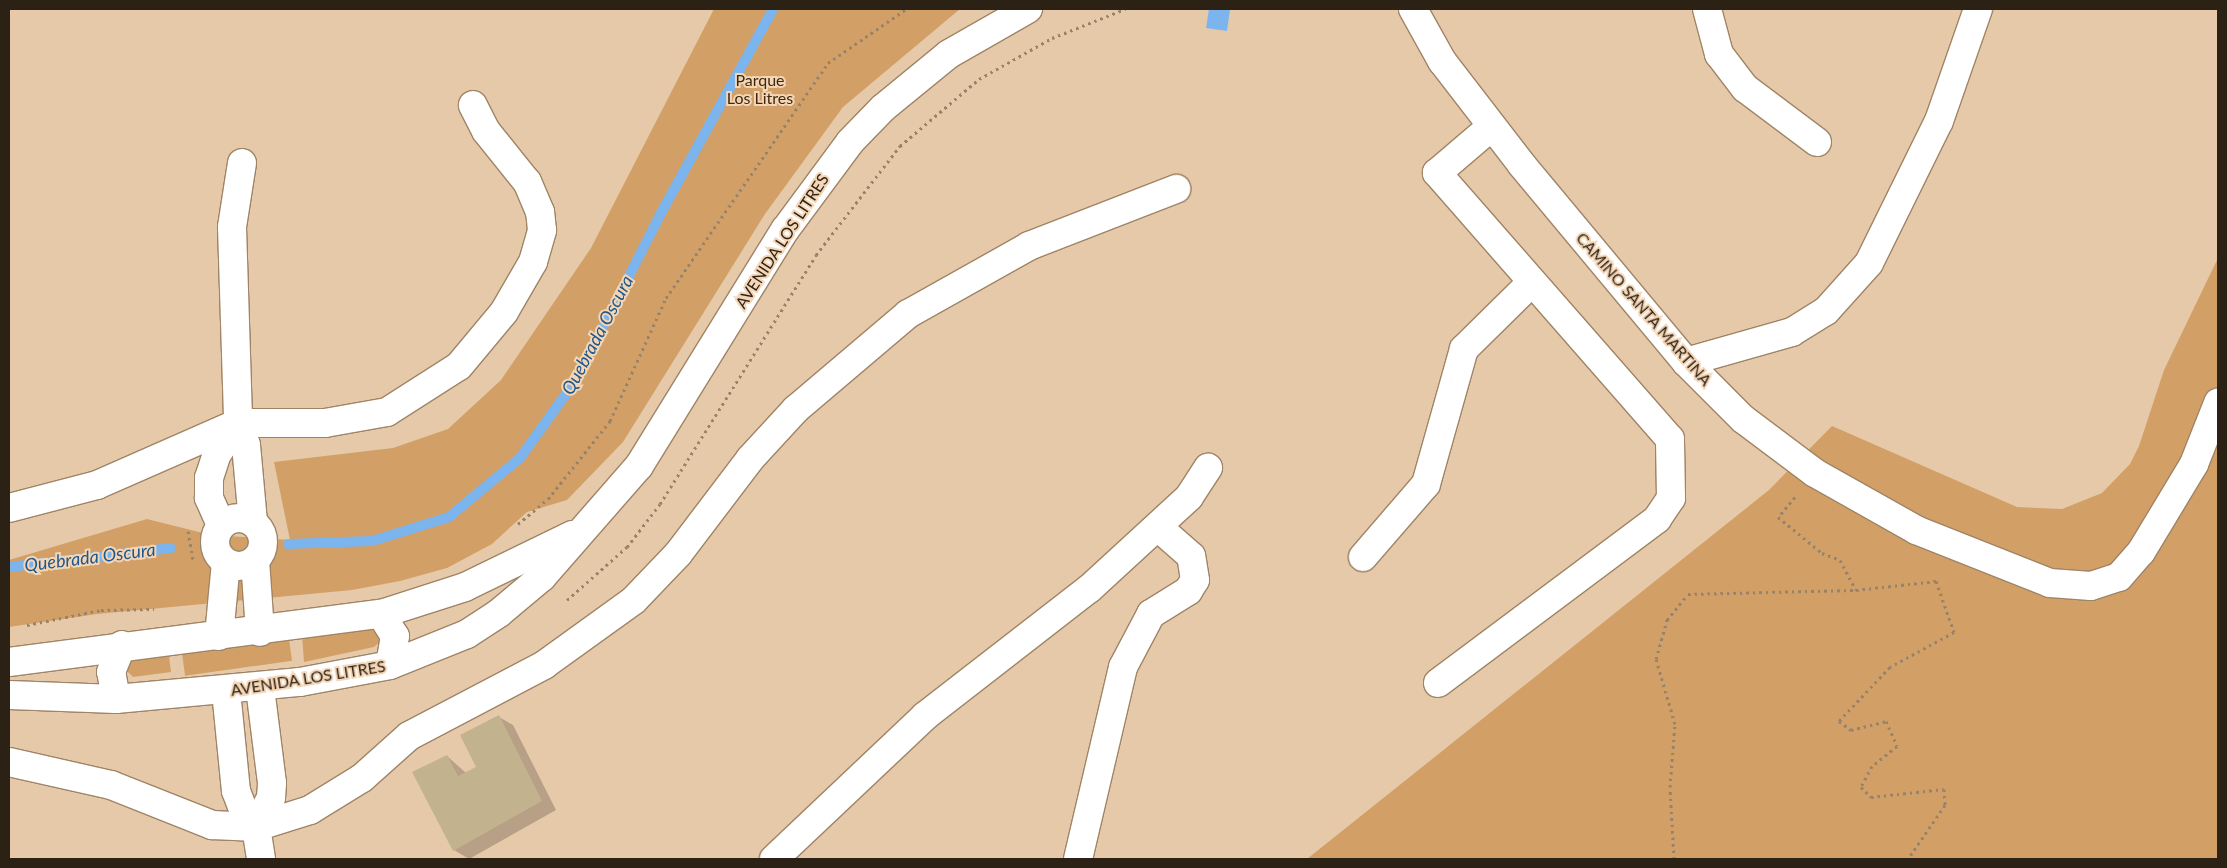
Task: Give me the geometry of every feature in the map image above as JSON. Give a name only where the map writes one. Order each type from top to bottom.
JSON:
[{"type":"street","name":"AVENIDA LOS LITRES","points":[[9,695],[116,699],[260,688],[390,665],[467,634],[499,613],[542,577],[589,526],[639,466],[785,230],[850,142],[883,108],[949,54],[1028,9]]},
{"type":"street","name":"CAMINO SANTA MARTINA","points":[[1412,9],[1442,61],[1492,126],[1686,362],[1743,419],[1815,473],[1916,530],[2050,583],[2091,586],[2119,576],[2141,552],[2194,464],[2218,403]]},
{"type":"street","points":[[1707,9],[1719,54],[1745,88],[1817,142]]},
{"type":"street","points":[[1686,362],[1792,332],[1826,311],[1870,263],[1939,121],[1978,9]]},
{"type":"street","points":[[9,508],[97,485],[238,423],[325,423],[387,412],[459,366],[504,312],[533,262],[542,230],[540,212],[527,182],[486,131],[473,105]]},
{"type":"street","points":[[1438,683],[1657,519],[1671,498],[1670,439],[1437,173],[1492,126]]},
{"type":"street","points":[[242,163],[232,228],[238,423],[246,445],[253,522],[263,544],[255,560],[260,632]]},
{"type":"street","points":[[9,762],[111,785],[212,825],[256,827],[310,810],[344,791],[409,736],[544,665],[614,616],[678,554],[750,459],[790,415],[835,372],[908,314],[1029,246],[1176,189]]},
{"type":"street","points":[[1363,557],[1426,484],[1464,349],[1532,282]]},
{"type":"street","points":[[219,636],[226,562],[215,545],[221,525],[209,498],[217,454],[238,423]]},
{"type":"street","points":[[774,859],[925,716],[1015,651],[1158,527],[1208,468]]},
{"type":"street","points":[[221,525],[237,517],[253,522]]},
{"type":"street","name":"AVENIDA LOS LITRES","points":[[9,662],[122,644],[260,632],[381,614],[465,587],[589,526]]},
{"type":"street","points":[[1078,859],[1123,667],[1146,620],[1162,604],[1188,590],[1195,580],[1191,556],[1158,527]]},
{"type":"street","points":[[226,562],[242,566],[255,560]]},
{"type":"street","points":[[381,614],[395,636],[390,665]]},
{"type":"street","points":[[116,699],[112,672],[122,644]]},
{"type":"street","points":[[256,827],[271,798],[272,783],[260,688]]},
{"type":"street","points":[[226,691],[236,791],[245,815],[256,827],[261,859]]},
{"type":"path","points":[[515,527],[548,499],[610,422],[666,298],[828,63],[906,9]]},
{"type":"path","points":[[195,566],[186,543],[188,522],[209,498]]},
{"type":"path","points":[[1778,517],[1822,553],[1840,560],[1856,590]]},
{"type":"path","points":[[1674,859],[1670,787],[1675,724],[1656,660],[1667,620],[1688,594],[1856,590],[1936,581],[1954,632],[1890,667],[1839,721],[1851,730],[1886,721],[1897,746],[1872,766],[1860,787],[1871,797],[1944,789],[1945,806],[1908,859]]},
{"type":"path","points":[[17,627],[101,610],[164,609]]},
{"type":"green space","name":"Parque Los Litres","points":[[714,9],[960,9],[843,107],[765,214],[623,442],[567,500],[527,512],[492,544],[447,568],[400,581],[352,590],[97,614],[9,627],[9,560],[147,519],[211,535],[290,540],[274,462],[393,448],[448,429],[501,380],[591,248]]},
{"type":"green space","points":[[2218,258],[2218,859],[1307,859],[1769,490],[1832,426],[2017,507],[2062,509],[2102,493],[2130,464],[2139,446],[2164,370]]},
{"type":"green space","points":[[373,628],[381,641],[374,647],[304,662],[302,635]]},
{"type":"green space","points":[[289,639],[292,661],[185,676],[182,654]]},
{"type":"green space","points":[[168,648],[171,672],[133,677],[125,669],[126,656]]},
{"type":"water","points":[[1209,9],[1230,9],[1227,31],[1206,28]]},
{"type":"building","points":[[499,715],[542,801],[453,851],[412,772],[447,755],[458,776],[476,767],[460,735]]},
{"type":"waterway","name":"Quebrada Oscura","points":[[288,544],[372,541],[449,517],[520,458],[576,380],[661,213],[773,9]]},
{"type":"waterway","name":"Quebrada Oscura","points":[[9,567],[171,548]]}]
